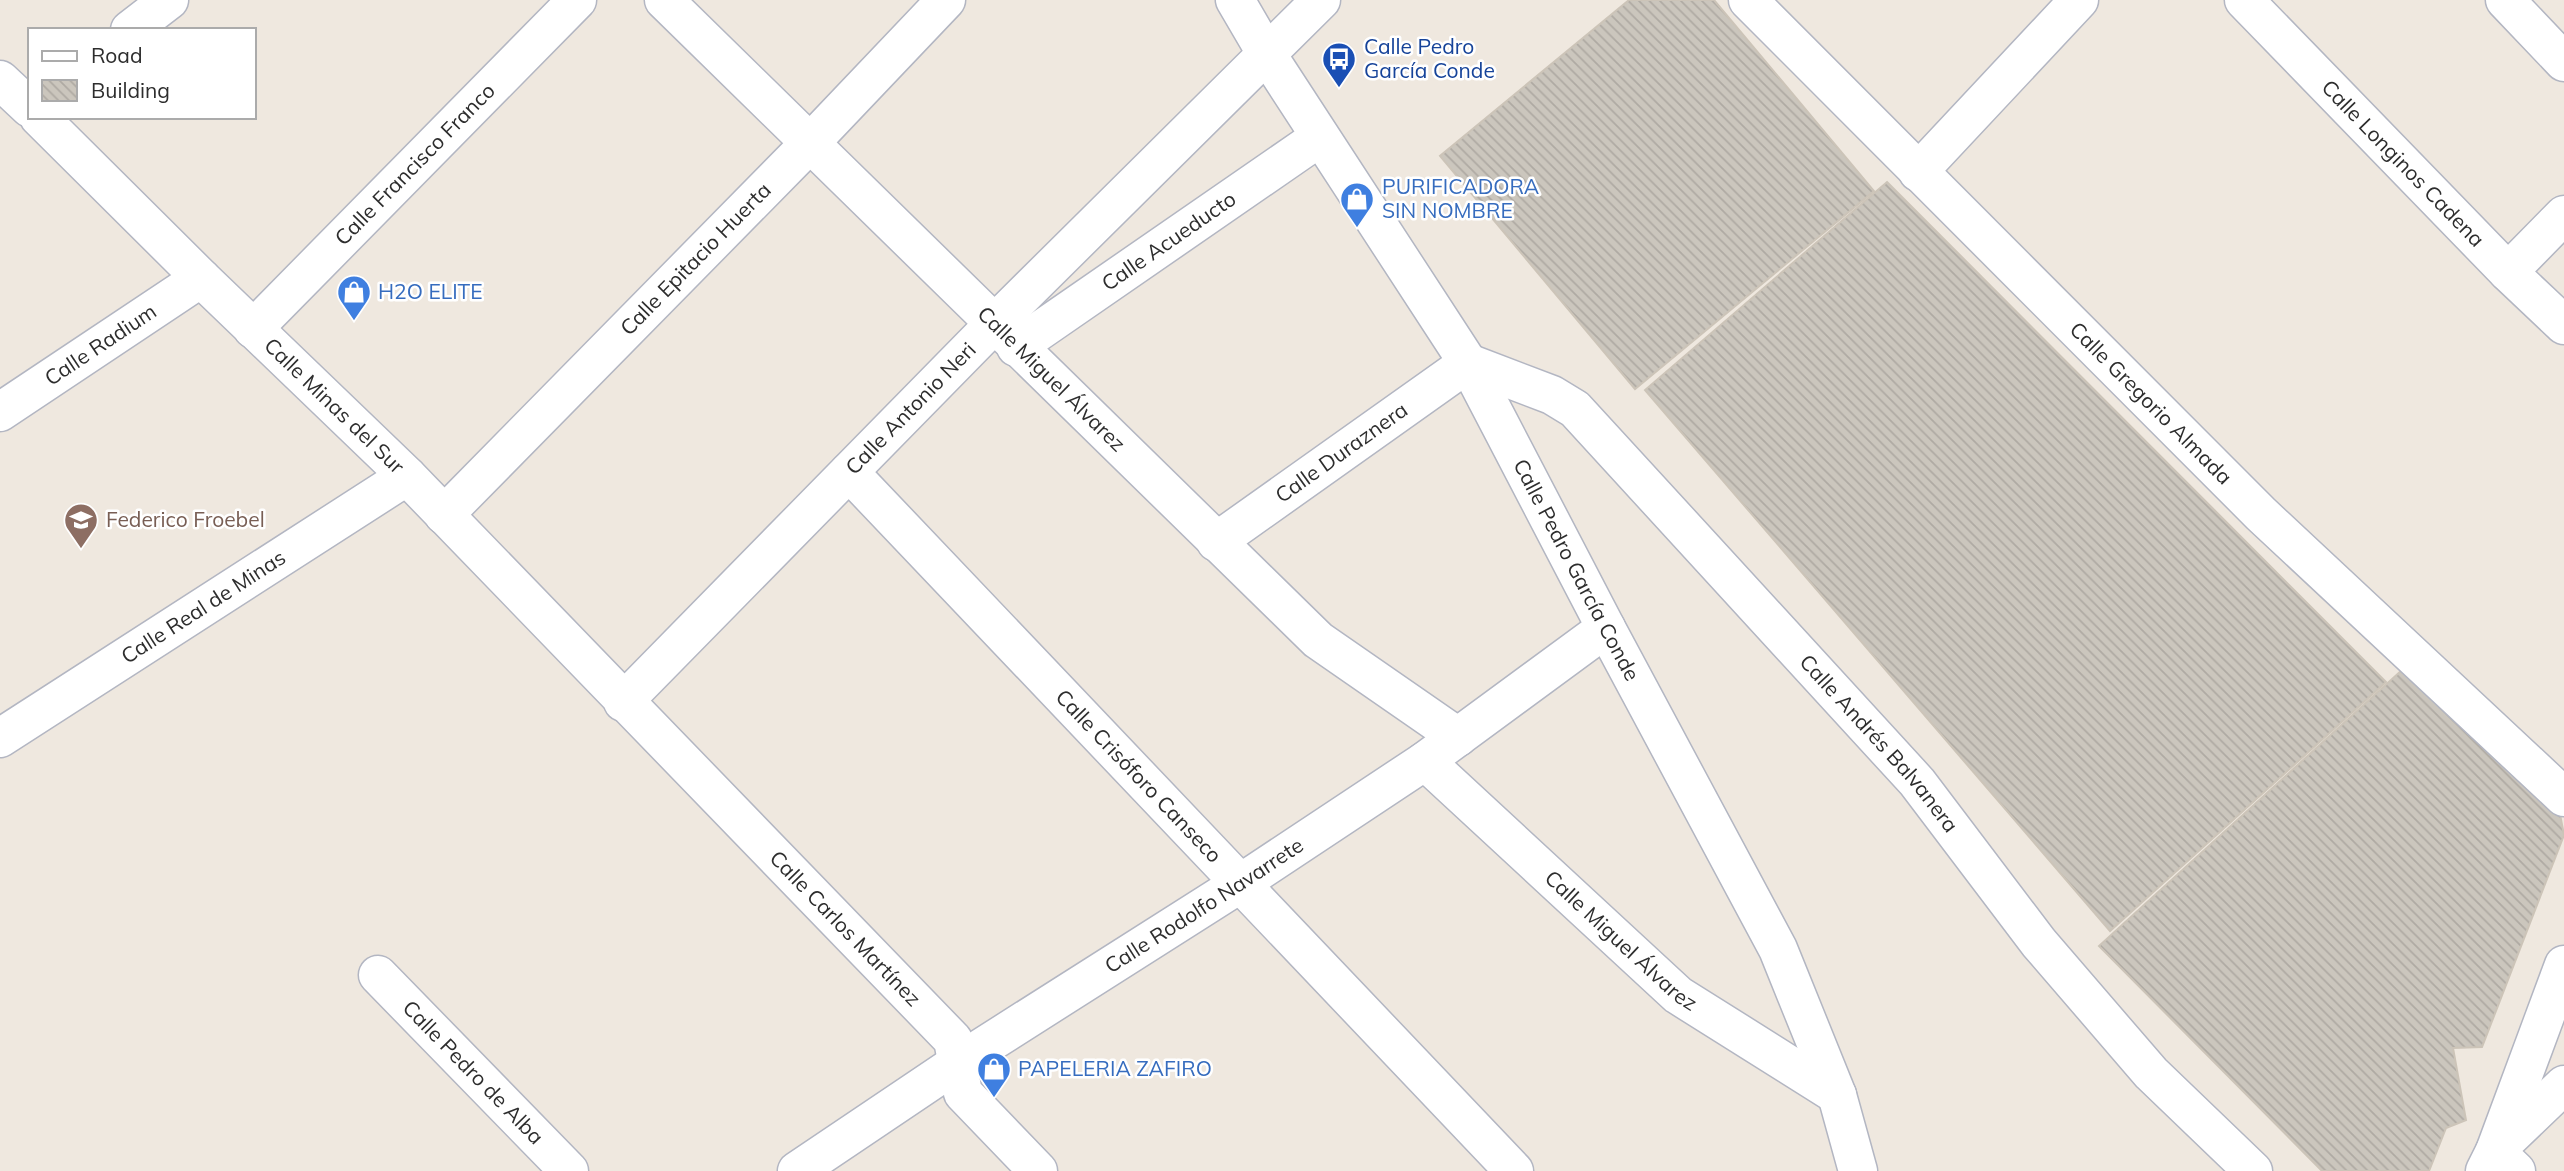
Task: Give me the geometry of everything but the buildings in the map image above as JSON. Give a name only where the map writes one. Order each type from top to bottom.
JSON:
[{"type":"street","points":[[133,28],[169,0]]},
{"type":"street","name":"Calle Francisco Franco","points":[[253,329],[577,0]]},
{"type":"street","name":"Calle Miguel Álvarez","points":[[664,0],[1318,640],[1458,737]]},
{"type":"street","name":"Calle Epitacio Huerta","points":[[444,515],[810,143],[946,0]]},
{"type":"street","name":"Calle Pedro García Conde","points":[[1235,0],[1266,53],[1468,363],[1778,949],[1837,1096],[1858,1171]]},
{"type":"street","name":"Calle Antonio Neri","points":[[623,702],[849,472],[1005,335],[1266,53],[1321,0]]},
{"type":"street","name":"Calle Gregorio Almada","points":[[1748,0],[2261,514],[2564,797]]},
{"type":"street","points":[[1917,172],[2079,0]]},
{"type":"street","name":"Calle Longinos Cadena","points":[[2244,0],[2564,325]]},
{"type":"street","points":[[2505,0],[2564,62]]},
{"type":"street","points":[[0,80],[28,106]]},
{"type":"street","points":[[0,126],[28,109]]},
{"type":"street","name":"Calle Minas del Sur","points":[[41,119],[253,329],[407,476],[623,702]]},
{"type":"street","name":"Calle Acueducto","points":[[1005,335],[1320,137]]},
{"type":"street","points":[[2508,271],[2564,215]]},
{"type":"street","name":"Calle Radium","points":[[0,412],[201,278]]},
{"type":"street","name":"Calle Duraznera","points":[[1216,542],[1468,363]]},
{"type":"street","name":"Calle Andrés Balvanera","points":[[1468,363],[1552,395],[1575,409],[1917,782],[2039,943],[2151,1073],[2253,1171]]},
{"type":"street","name":"Calle Crisóforo Canseco","points":[[849,472],[1514,1171]]},
{"type":"street","name":"Calle Real de Minas","points":[[0,738],[407,476]]},
{"type":"street","name":"Calle Rodolfo Navarrete","points":[[797,1171],[956,1064],[1241,884],[1425,761],[1606,628]]},
{"type":"street","name":"Calle Carlos Martínez","points":[[623,702],[953,1040],[963,1093],[1038,1171]]},
{"type":"street","name":"Calle Miguel Álvarez","points":[[1425,761],[1678,995],[1837,1096]]},
{"type":"street","points":[[2499,1164],[2564,965]]},
{"type":"street","name":"Calle Pedro de Alba","points":[[378,975],[569,1171]]},
{"type":"street","points":[[2499,1164],[2564,1085]]},
{"type":"place","name":"Calle Pedro García Conde","points":[[1339,89]]},
{"type":"place","name":"PURIFICADORA SIN NOMBRE","points":[[1357,229]]},
{"type":"place","name":"H2O ELITE","points":[[354,322]]},
{"type":"place","name":"Federico Froebel","points":[[81,550]]},
{"type":"place","name":"PAPELERIA ZAFIRO","points":[[994,1099]]}]
